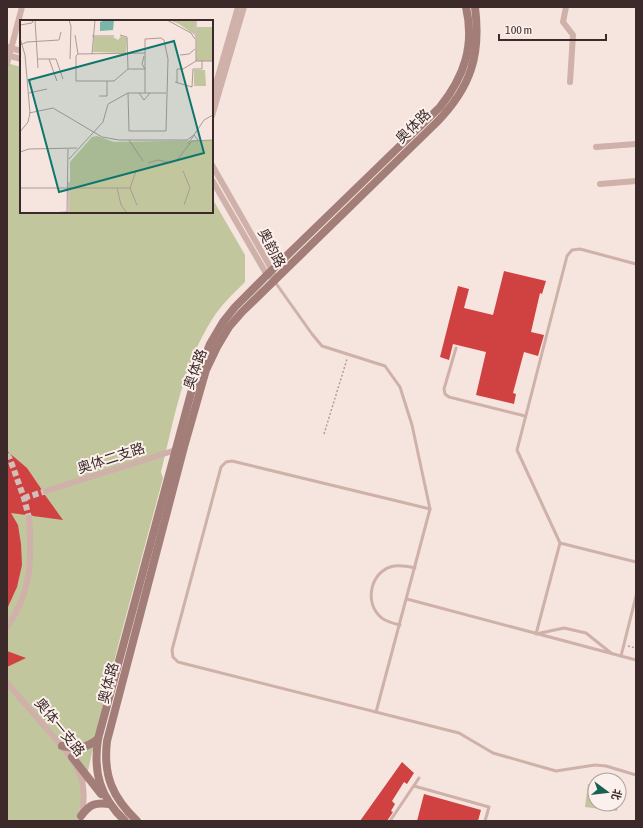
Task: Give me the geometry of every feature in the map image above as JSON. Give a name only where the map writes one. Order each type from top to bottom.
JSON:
[{"type":"main road","name":"奥体路","points":[[125,821],[110,804],[102,790],[97,774],[96,756],[98,739],[191,393],[210,344],[223,322],[235,307],[269,272],[440,107],[449,96],[460,77],[467,56],[470,8]]},
{"type":"main road","name":"奥体路","points":[[137,821],[119,802],[111,787],[105,756],[107,740],[184,447],[206,370],[229,327],[242,312],[437,122],[456,99],[470,73],[475,57],[477,26],[470,8]]},
{"type":"main road","points":[[62,746],[82,748],[90,745],[98,739]]},
{"type":"main road","points":[[72,757],[110,804]]},
{"type":"main road","points":[[81,818],[87,809],[95,804],[110,804]]},
{"type":"street","points":[[7,64],[9,48],[22,7]]},
{"type":"street","points":[[213,94],[238,7]]},
{"type":"street","points":[[213,108],[244,7]]},
{"type":"street","points":[[566,7],[563,22],[572,35],[570,82]]},
{"type":"street","points":[[9,48],[20,51]]},
{"type":"street","points":[[8,56],[20,59]]},
{"type":"street","points":[[213,80],[218,76]]},
{"type":"street","points":[[596,147],[636,144]]},
{"type":"street","name":"奥韵路","points":[[213,167],[269,272]]},
{"type":"street","points":[[600,184],[636,181]]},
{"type":"street","name":"奥韵路","points":[[213,182],[274,280]]},
{"type":"street","name":"奥体二支路","points":[[46,491],[184,447]]},
{"type":"street","points":[[7,626],[22,598],[29,575],[31,554],[29,518]]},
{"type":"street","name":"奥体一支路","points":[[7,683],[72,757],[80,773],[83,784],[83,805],[81,818]]},
{"type":"lane","points":[[536,634],[560,543],[517,450],[567,256],[572,250],[580,249],[636,264]]},
{"type":"lane","points":[[274,280],[322,346],[386,366],[400,387],[412,425],[430,509],[376,712]]},
{"type":"lane","points":[[456,348],[444,389],[445,394],[449,397],[525,416]]},
{"type":"lane","points":[[430,509],[232,461],[226,462],[221,467],[190,581],[172,650],[173,657],[178,662],[459,733],[493,753],[509,759],[556,771],[595,765],[606,766],[636,775]]},
{"type":"lane","points":[[560,543],[636,562]]},
{"type":"lane","points":[[400,625],[384,619],[377,613],[372,605],[370,596],[372,586],[382,571],[390,567],[400,565],[415,568]]},
{"type":"lane","points":[[621,656],[636,596]]},
{"type":"lane","points":[[407,599],[636,660]]},
{"type":"lane","points":[[536,634],[564,628],[586,633],[611,653]]},
{"type":"lane","points":[[390,821],[419,778]]},
{"type":"lane","points":[[414,786],[488,807],[485,821]]},
{"type":"path","points":[[324,434],[349,354]]},
{"type":"path","points":[[624,645],[636,648]]},
{"type":"green space","points":[[7,63],[20,67],[20,213],[213,213],[213,200],[245,255],[245,282],[220,308],[213,318],[194,354],[187,373],[175,413],[161,472],[163,478],[97,730],[77,821],[7,821]]},
{"type":"green space","points":[[587,792],[587,807],[585,807]]},
{"type":"building","points":[[504,271],[546,281],[542,294],[540,293],[531,332],[544,335],[538,356],[524,352],[513,393],[516,394],[514,404],[476,395],[486,352],[453,344],[449,360],[440,357],[458,286],[469,289],[464,308],[493,315]]},
{"type":"building","points":[[7,451],[27,468],[42,490],[43,494],[63,520],[33,516],[29,514],[11,513],[18,525],[22,565],[17,587],[7,609]]},
{"type":"building","points":[[7,651],[26,658],[7,667]]},
{"type":"building","points":[[402,762],[414,773],[407,784],[404,782],[392,801],[395,804],[391,811],[393,812],[387,821],[360,821]]},
{"type":"building","points":[[424,794],[481,810],[478,821],[417,821]]},
{"type":"tunnel","points":[[7,454],[24,498],[29,518]]},
{"type":"tunnel","points":[[24,498],[46,491]]}]
